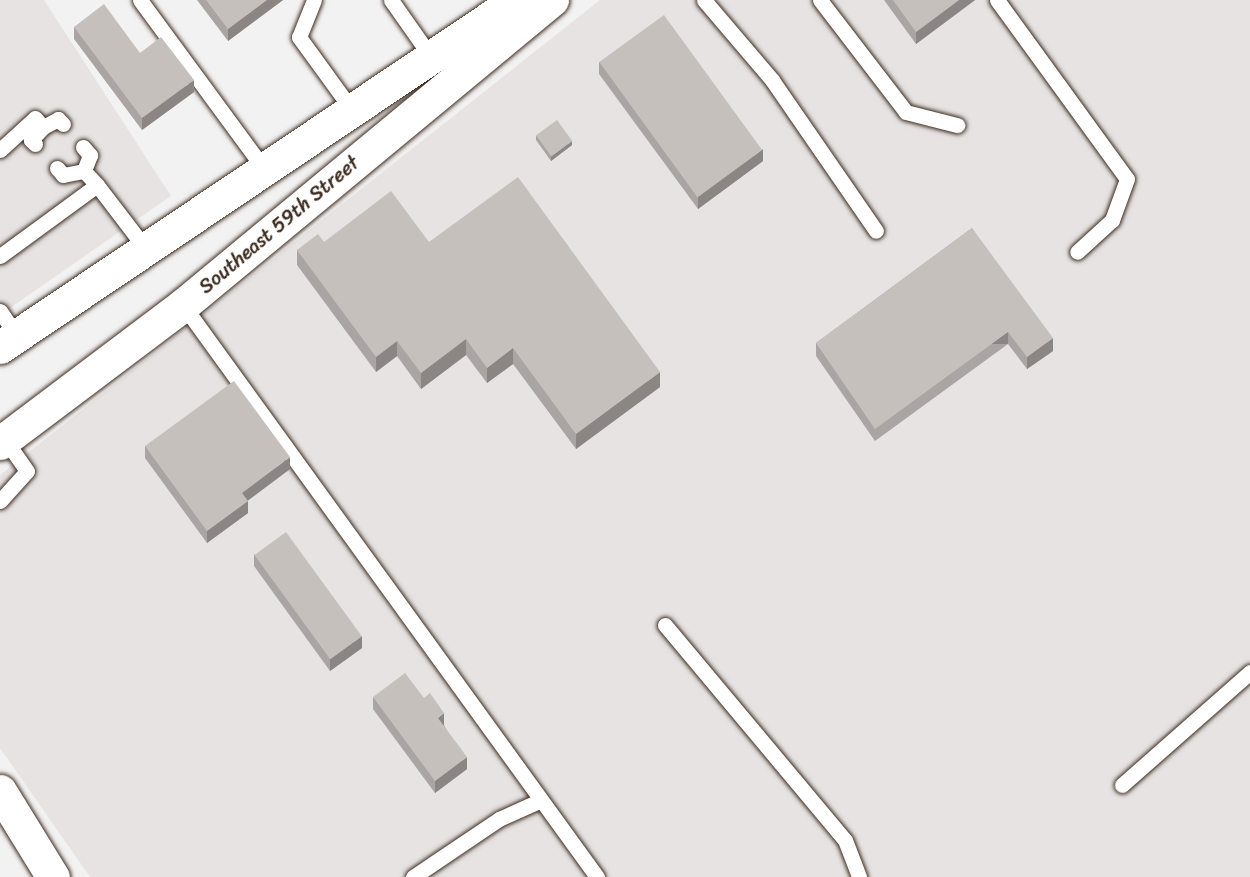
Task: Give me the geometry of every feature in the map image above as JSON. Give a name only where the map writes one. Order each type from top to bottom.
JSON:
[{"type":"main road","name":"Southeast 59th Street","points":[[3,441],[183,305],[552,0]]},
{"type":"main road","points":[[6,331],[146,249],[431,57],[508,2]]},
{"type":"main road","points":[[0,791],[52,877]]},
{"type":"lane","points":[[140,0],[264,170]]},
{"type":"lane","points":[[314,0],[299,37],[352,110]]},
{"type":"lane","points":[[391,0],[431,57]]},
{"type":"lane","points":[[704,0],[771,80],[876,231]]},
{"type":"lane","points":[[820,0],[906,112],[957,125]]},
{"type":"lane","points":[[997,0],[1127,179],[1112,220],[1077,252]]},
{"type":"lane","points":[[0,150],[35,118],[43,127]]},
{"type":"lane","points":[[35,144],[31,140],[43,127],[58,119],[63,124]]},
{"type":"lane","points":[[83,147],[90,155],[84,171]]},
{"type":"lane","points":[[57,168],[63,175],[84,171]]},
{"type":"lane","points":[[84,171],[146,249]]},
{"type":"lane","points":[[0,256],[97,185]]},
{"type":"lane","points":[[183,305],[597,877]]},
{"type":"lane","points":[[0,501],[27,471],[3,441]]},
{"type":"lane","points":[[665,625],[844,840],[859,877]]},
{"type":"lane","points":[[1122,784],[1250,672]]},
{"type":"lane","points":[[413,877],[499,819],[541,800]]},
{"type":"shaded area","points":[[0,0],[44,0],[171,196],[0,315]]},
{"type":"shaded area","points":[[600,0],[1250,0],[1250,877],[90,877],[0,748],[0,475]]},
{"type":"building","points":[[206,0],[267,0],[228,29]]},
{"type":"building","points":[[893,0],[959,0],[916,32]]},
{"type":"building","points":[[104,4],[140,53],[161,37],[194,80],[142,118],[74,27]]},
{"type":"building","points":[[664,15],[762,150],[697,197],[599,62]]},
{"type":"building","points":[[557,120],[572,141],[551,156],[536,135]]},
{"type":"building","points":[[518,177],[660,372],[576,434],[513,348],[487,368],[466,339],[421,373],[397,341],[376,357],[297,250],[318,234],[324,242],[391,191],[429,242]]},
{"type":"building","points":[[972,228],[1053,338],[1027,357],[1008,332],[875,429],[816,343]]},
{"type":"building","points":[[234,381],[290,457],[242,493],[248,501],[207,531],[145,446]]},
{"type":"building","points":[[286,532],[362,636],[330,659],[254,555]]},
{"type":"building","points":[[405,673],[424,698],[430,693],[444,713],[438,718],[467,757],[435,781],[373,697]]}]
